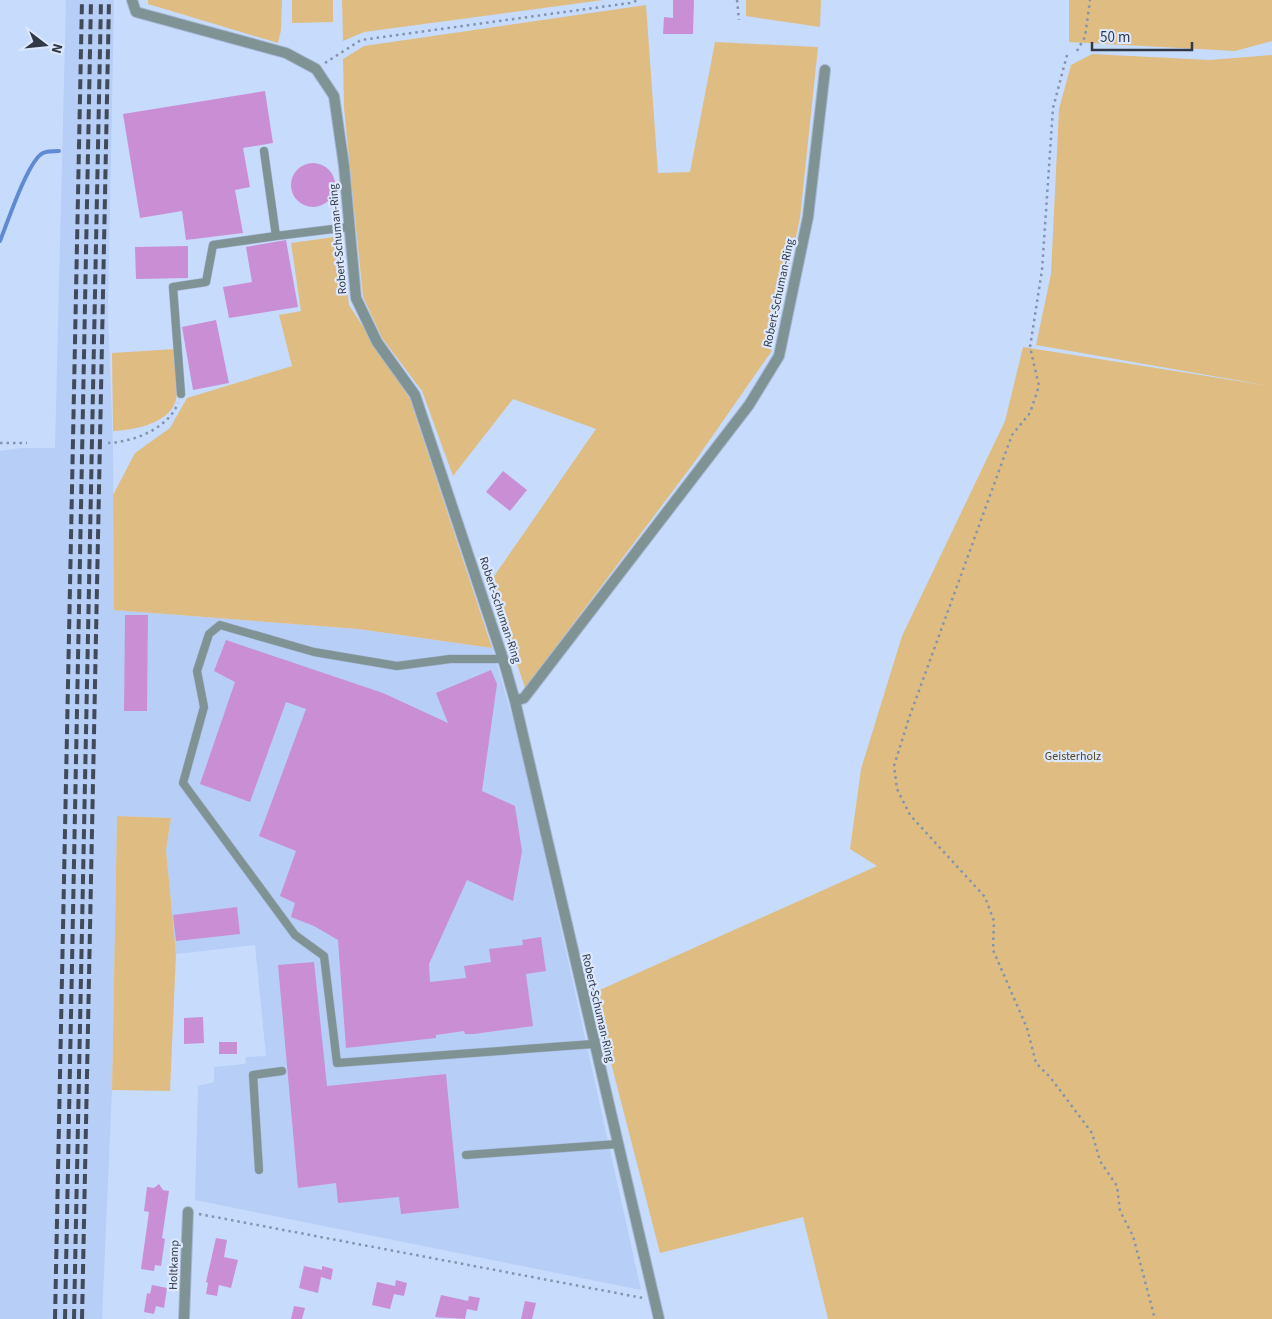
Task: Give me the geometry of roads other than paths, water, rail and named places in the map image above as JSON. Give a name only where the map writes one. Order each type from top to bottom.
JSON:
[{"type":"street","name":"Robert-Schuman-Ring","points":[[132,0],[136,12],[286,54],[316,69],[334,96],[356,298],[378,342],[415,394],[503,660],[515,702],[659,1319]]},
{"type":"street","name":"Robert-Schuman-Ring","points":[[515,702],[524,698],[743,413],[779,356],[808,218],[825,70]]},
{"type":"street","name":"Holtkamp","points":[[184,1319],[188,1212]]},
{"type":"lane","points":[[264,151],[276,236]]},
{"type":"lane","points":[[181,394],[173,287],[206,282],[214,245],[349,227]]},
{"type":"lane","points":[[503,660],[450,659],[397,666],[314,652],[220,625],[209,634],[197,671],[204,707],[183,783],[295,935],[324,956],[336,1063],[594,1044]]},
{"type":"lane","points":[[259,1170],[254,1075],[282,1071]]},
{"type":"lane","points":[[466,1155],[618,1144]]},
{"type":"waterway","points":[[0,241],[18,193],[31,167],[43,153],[59,151]]},
{"type":"railway","points":[[55,1319],[82,0]]},
{"type":"railway","points":[[65,1319],[91,0]]},
{"type":"railway","points":[[74,1319],[101,0]]},
{"type":"railway","points":[[82,1319],[109,0]]},
{"type":"park label","name":"Geisterholz","points":[[1073,756]]}]
